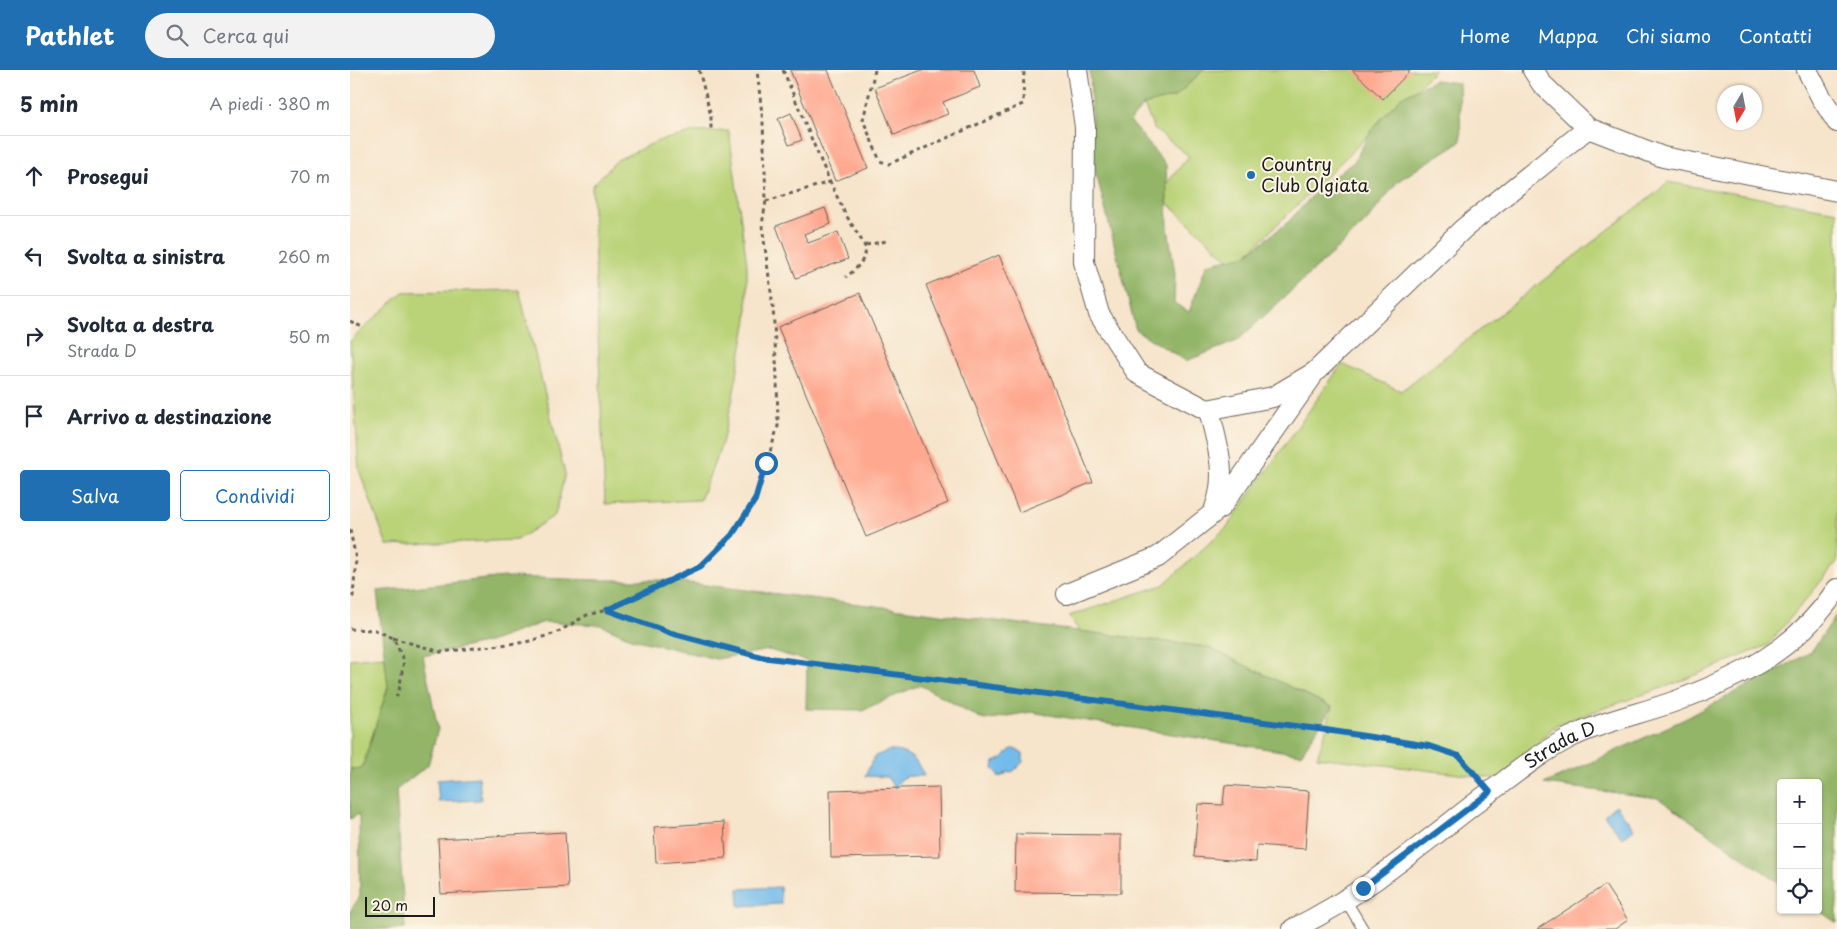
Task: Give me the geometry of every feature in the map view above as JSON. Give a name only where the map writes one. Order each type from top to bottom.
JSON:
[{"type":"street","points":[[1077,70],[1084,127],[1084,262],[1099,314],[1137,373],[1209,410],[1273,397],[1315,372]]},
{"type":"street","points":[[1533,70],[1542,84],[1588,128],[1664,157],[1837,191]]},
{"type":"street","points":[[1807,70],[1837,122]]},
{"type":"street","points":[[1067,594],[1158,557],[1221,507],[1315,372],[1463,229],[1588,128]]},
{"type":"street","points":[[1209,410],[1222,473],[1219,496],[1212,515]]},
{"type":"street","points":[[1222,473],[1232,477],[1246,472]]},
{"type":"street","name":"Strada D","points":[[1293,929],[1325,912],[1363,888],[1550,748],[1571,737],[1608,723],[1676,701],[1742,673],[1767,660],[1811,624],[1837,589]]},
{"type":"lane","points":[[1345,899],[1363,929]]},
{"type":"path","points":[[699,70],[711,116],[711,131]]},
{"type":"path","points":[[350,629],[375,630],[393,638],[442,652],[526,642],[556,633],[587,615],[607,610],[701,566],[732,535],[755,500],[778,426],[772,307],[762,225],[766,201],[763,123],[757,70]]},
{"type":"path","points":[[783,70],[830,182],[851,226],[866,245],[866,250],[860,264],[846,278]]},
{"type":"path","points":[[875,70],[863,120],[880,161],[888,164],[1023,104],[1024,70]]},
{"type":"path","points":[[766,201],[830,182]]},
{"type":"path","points":[[866,245],[886,241]]},
{"type":"path","points":[[350,321],[364,328]]},
{"type":"path","points":[[350,530],[356,559],[353,596],[350,600]]},
{"type":"path","points":[[607,610],[671,633],[761,657],[1326,730],[1429,746],[1459,756],[1490,792]]},
{"type":"path","points":[[393,638],[404,660],[399,691],[396,697]]},
{"type":"green space","points":[[1090,70],[1204,70],[1175,97],[1144,105],[1130,121],[1166,165],[1168,228],[1175,274],[1174,303],[1189,312],[1207,264],[1246,255],[1288,222],[1323,184],[1354,162],[1372,129],[1401,97],[1435,80],[1459,83],[1461,141],[1398,181],[1366,222],[1237,341],[1186,361],[1136,330],[1093,161]]},
{"type":"green space","name":"Country Club Olgiata","points":[[1129,70],[1435,70],[1235,266],[1158,194],[1189,156],[1154,129]]},
{"type":"green space","points":[[729,131],[747,265],[747,319],[732,402],[722,443],[700,500],[605,504],[592,186],[617,160],[658,141],[695,132]]},
{"type":"green space","points":[[1667,182],[1837,211],[1837,562],[1768,645],[1676,683],[1556,725],[1500,779],[1317,757],[1332,707],[1207,647],[1079,631],[1069,616],[1163,585],[1227,527],[1342,364],[1401,391],[1657,192]]},
{"type":"green space","points":[[519,290],[565,474],[555,515],[517,540],[387,545],[359,470],[350,341],[403,292]]},
{"type":"green space","points":[[505,577],[665,580],[1207,647],[1332,707],[1301,754],[1030,712],[984,720],[920,685],[862,710],[806,709],[807,661],[769,650],[716,659],[633,639],[601,625],[544,622],[489,642],[423,656],[438,729],[428,765],[396,790],[405,929],[350,929],[350,911],[360,897],[359,814],[350,819],[350,769],[362,768],[388,687],[377,591]]},
{"type":"green space","points":[[1837,614],[1837,923],[1822,913],[1822,779],[1777,779],[1777,881],[1658,798],[1544,784],[1687,718],[1811,652]]},
{"type":"green space","points":[[385,656],[388,687],[362,768],[350,769],[350,659]]},
{"type":"water","points":[[1011,749],[1023,753],[1023,762],[1014,771],[998,777],[998,773],[993,769],[994,762],[1003,758]]},
{"type":"water","points":[[891,750],[912,758],[919,765],[924,776],[903,778],[895,788],[887,777],[865,776],[875,756]]},
{"type":"water","points":[[479,777],[481,800],[439,802],[437,780]]},
{"type":"water","points":[[1616,805],[1634,829],[1622,838],[1604,815]]},
{"type":"water","points":[[780,887],[781,904],[739,906],[738,889]]},
{"type":"building","points":[[790,70],[828,70],[868,168],[835,181]]},
{"type":"building","points":[[922,70],[974,70],[980,87],[943,102],[948,114],[894,135],[875,88]]},
{"type":"building","points":[[1352,70],[1411,70],[1383,99]]},
{"type":"building","points":[[791,113],[802,140],[789,145],[778,119]]},
{"type":"building","points":[[825,208],[831,224],[804,234],[808,243],[838,232],[848,259],[796,278],[776,226]]},
{"type":"building","points":[[999,255],[1093,482],[1019,512],[926,285]]},
{"type":"building","points":[[860,293],[948,503],[866,537],[778,327]]},
{"type":"building","points":[[1225,785],[1309,791],[1305,849],[1257,845],[1256,862],[1194,857],[1198,804],[1223,805]]},
{"type":"building","points":[[939,787],[940,856],[831,858],[830,790]]},
{"type":"building","points":[[724,822],[726,858],[656,863],[654,827]]},
{"type":"building","points":[[565,832],[568,887],[441,894],[438,839]]},
{"type":"building","points":[[1016,834],[1121,835],[1121,893],[1015,892]]},
{"type":"building","points":[[1605,885],[1628,920],[1615,929],[1537,929]]},
{"type":"place","name":"Country Club Olgiata","points":[[1251,175]]},
{"type":"route","points":[[766,463],[755,500],[732,535],[701,566],[607,610],[671,633],[761,657],[1326,730],[1429,746],[1459,756],[1490,792],[1363,888]]}]
